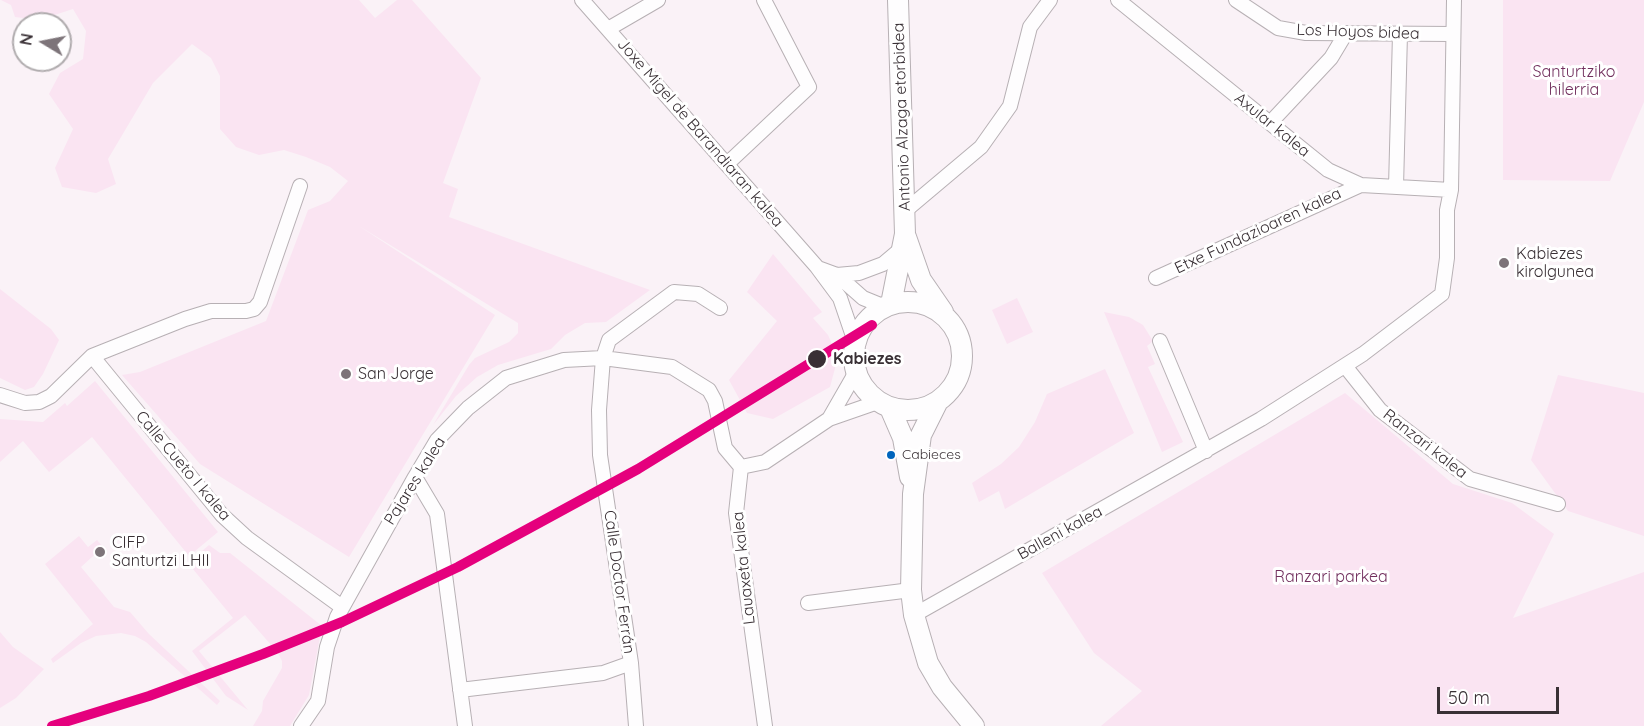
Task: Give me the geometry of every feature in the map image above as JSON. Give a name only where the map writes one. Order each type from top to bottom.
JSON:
[{"type":"street","name":"Joxe Migel de Barandiaran kalea","points":[[582,0],[728,163],[817,267],[840,298],[855,342]]},
{"type":"street","points":[[608,29],[658,0]]},
{"type":"street","points":[[728,163],[809,87],[764,0]]},
{"type":"street","name":"Antonio Alzaga etorbidea","points":[[888,306],[904,241],[905,211],[898,0]]},
{"type":"street","points":[[905,211],[981,147],[993,131],[1010,106],[1030,27],[1050,0]]},
{"type":"street","name":"Axular kalea","points":[[1118,0],[1328,170],[1360,185],[1451,190]]},
{"type":"street","name":"Los Hoyos bidea","points":[[1236,0],[1278,28],[1305,33],[1453,34]]},
{"type":"street","points":[[1160,341],[1206,451],[1346,366],[1442,294],[1447,258],[1447,210],[1451,190],[1454,0]]},
{"type":"street","points":[[1270,123],[1331,58],[1346,33]]},
{"type":"street","points":[[1396,187],[1400,34]]},
{"type":"street","name":"Etxe Fundazioaren kalea","points":[[1156,278],[1360,185]]},
{"type":"street","points":[[0,395],[25,403],[39,402],[51,396],[92,356],[211,311],[254,309],[260,302],[300,186]]},
{"type":"street","points":[[837,275],[860,273],[884,264],[904,241]]},
{"type":"street","name":"Antonio Alzaga etorbidea","points":[[904,241],[921,280],[945,316]]},
{"type":"street","name":"Joxe Migel de Barandiaran kalea","points":[[817,267],[837,275],[863,298],[888,306]]},
{"type":"street","points":[[603,358],[609,340],[674,292],[698,294],[720,308]]},
{"type":"street","points":[[741,467],[765,462],[829,419],[884,405],[906,411],[922,409],[936,403],[949,392],[958,378],[962,362],[961,345],[955,330],[945,316],[920,303],[888,306],[871,316],[855,342],[854,357],[856,372],[865,389],[884,405],[903,438],[913,494]]},
{"type":"street","name":"Calle Cueto I kalea","points":[[92,356],[222,515],[247,538],[342,607]]},
{"type":"street","name":"Pajares kalea","points":[[302,726],[318,701],[331,630],[415,477],[445,432],[468,408],[506,378],[564,360],[603,358],[672,367],[709,390],[715,401],[725,448],[741,467]]},
{"type":"street","name":"Calle Doctor Ferrán","points":[[603,358],[599,410],[600,454],[630,663],[636,726]]},
{"type":"street","name":"Ranzari kalea","points":[[1346,366],[1380,410],[1470,479],[1497,489],[1558,504]]},
{"type":"street","points":[[829,419],[856,372]]},
{"type":"street","points":[[936,403],[921,435],[913,494],[911,590],[914,615],[928,663],[942,687],[974,726]]},
{"type":"street","name":"Balleni kalea","points":[[914,615],[1206,451]]},
{"type":"street","name":"Lauaxeta kalea","points":[[741,467],[736,513],[765,726]]},
{"type":"street","points":[[415,477],[437,514],[465,726]]},
{"type":"street","points":[[808,603],[911,590]]},
{"type":"street","points":[[460,690],[603,673],[630,663]]},
{"type":"green space","points":[[1,0],[359,0],[375,18],[397,0],[412,0],[481,78],[443,183],[458,189],[449,217],[650,290],[606,322],[585,323],[565,335],[551,349],[498,365],[477,377],[456,396],[433,425],[469,365],[475,358],[509,342],[518,333],[518,323],[359,226],[495,315],[349,557],[200,464],[122,375],[140,372],[266,321],[308,210],[330,201],[348,181],[330,167],[284,150],[259,155],[236,147],[220,129],[220,76],[211,58],[192,44],[153,83],[108,159],[116,184],[96,193],[62,187],[55,168],[73,129],[49,94],[60,73],[72,72],[72,66],[83,59],[86,31],[73,9],[64,12],[13,12],[11,5]]},
{"type":"green space","name":"Santurtziko hilerria","points":[[1503,0],[1644,0],[1644,102],[1610,181],[1503,180]]},
{"type":"green space","points":[[773,254],[822,312],[813,318],[828,335],[838,357],[830,387],[773,419],[747,413],[729,380],[777,321],[747,292]]},
{"type":"green space","points":[[0,289],[51,329],[59,340],[43,374],[34,387],[25,390],[0,378]]},
{"type":"green space","points":[[1017,298],[1033,332],[1007,344],[992,310]]},
{"type":"green space","points":[[1104,312],[1129,317],[1143,325],[1153,341],[1147,346],[1155,364],[1148,367],[1183,442],[1162,452]]},
{"type":"green space","points":[[1105,369],[1134,433],[1005,509],[999,491],[979,502],[972,483],[1001,464],[1019,447],[1035,422],[1047,394]]},
{"type":"green space","points":[[1558,375],[1644,393],[1644,536],[1568,511],[1531,460]]},
{"type":"green space","points":[[95,381],[218,532],[189,556],[92,437],[49,472],[23,441],[0,462],[0,419],[43,422],[65,403],[67,406]]},
{"type":"green space","name":"Ranzari parkea","points":[[1345,393],[1453,484],[1512,503],[1554,534],[1513,618],[1644,572],[1644,726],[1101,726],[1142,691],[1094,653],[1042,573]]},
{"type":"green space","points":[[79,536],[88,547],[97,540],[103,547],[81,567],[114,607],[130,612],[149,634],[220,701],[217,705],[146,642],[135,636],[121,633],[96,636],[81,643],[53,663],[51,659],[93,624],[45,564]]},
{"type":"green space","points":[[209,545],[220,553],[230,553],[322,626],[309,695],[290,726],[253,726],[262,711],[263,701],[282,668],[282,661],[278,653],[245,615],[199,651],[248,710],[226,696],[192,651],[233,618],[188,563]]},
{"type":"green space","points":[[0,632],[13,647],[44,669],[16,698],[0,708]]},
{"type":"transit line","points":[[52,726],[149,696],[263,654],[342,622],[458,567],[638,469],[872,325]]},
{"type":"place","name":"Kabiezes kirolgunea","points":[[1504,263]]},
{"type":"place","name":"Kabiezes","points":[[817,359]]},
{"type":"place","name":"San Jorge","points":[[346,374]]},
{"type":"place","name":"Cabieces","points":[[891,455]]},
{"type":"place","name":"CIFP Santurtzi LHII","points":[[100,552]]}]
